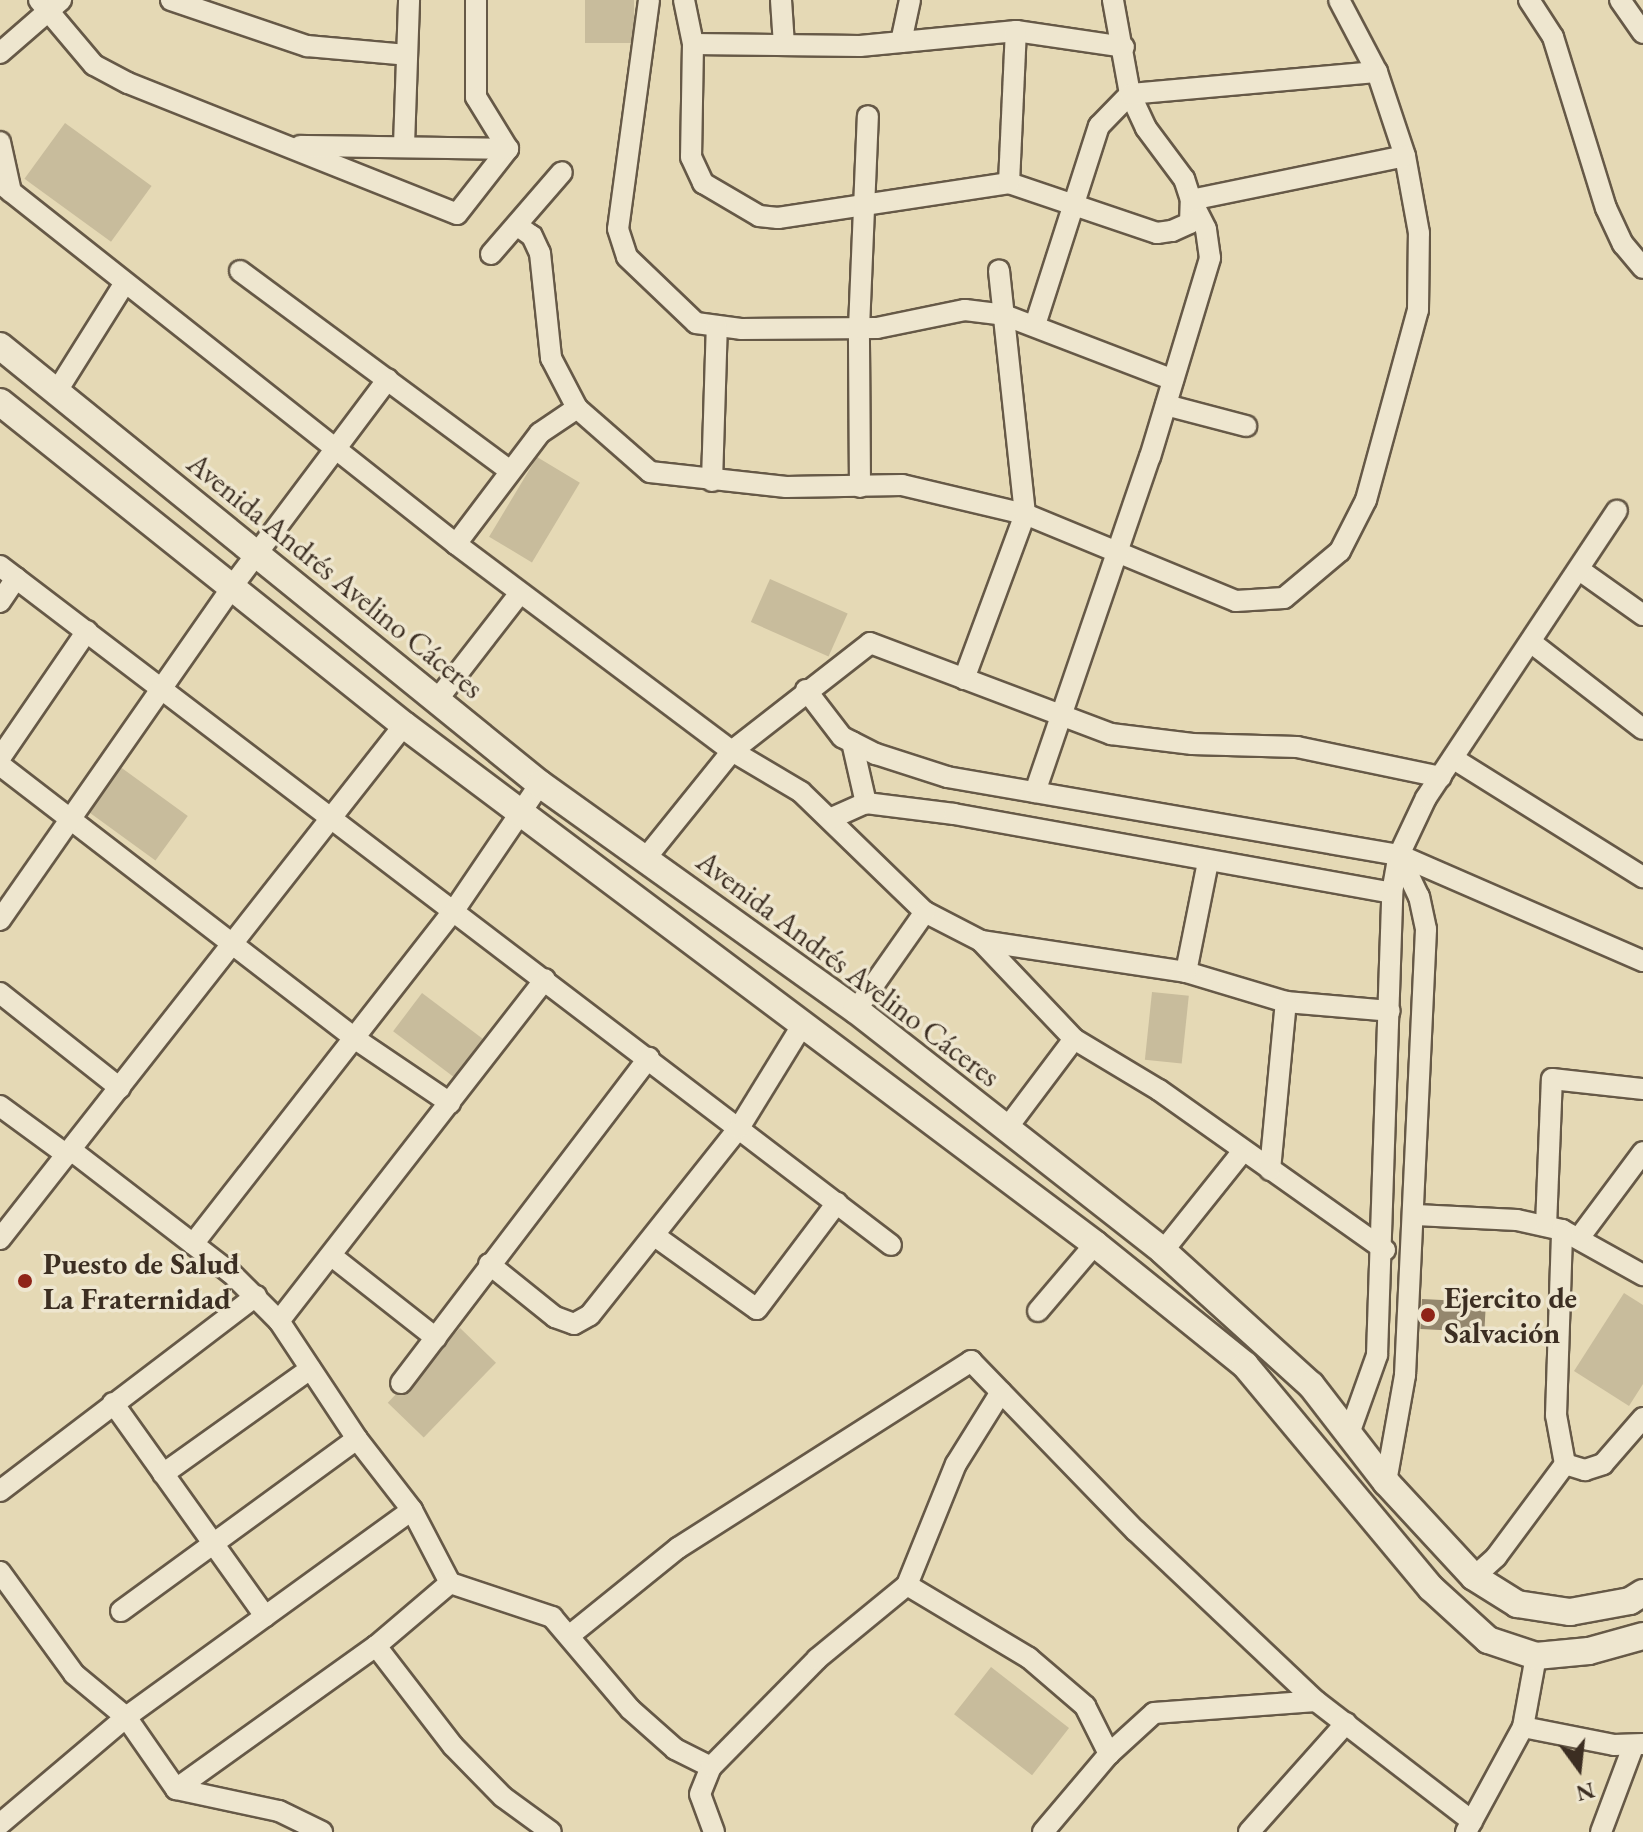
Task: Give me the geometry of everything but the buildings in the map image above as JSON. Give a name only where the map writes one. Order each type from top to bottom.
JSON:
[{"type":"street","points":[[171,0],[307,46],[407,55]]},
{"type":"street","points":[[404,145],[409,0]]},
{"type":"street","points":[[476,0],[476,97],[508,149]]},
{"type":"street","points":[[649,0],[618,229],[627,257],[649,282],[696,323],[859,328],[965,310],[1004,315],[1035,325],[1173,380]]},
{"type":"street","points":[[684,0],[693,44],[691,157],[703,183],[759,216],[778,218],[864,202],[1009,183],[1157,233],[1190,223],[1191,200]]},
{"type":"street","points":[[781,0],[784,45]]},
{"type":"street","points":[[901,42],[910,0]]},
{"type":"street","points":[[1035,792],[1166,405],[1210,258],[1206,229],[1184,179],[1146,128],[1130,94],[1114,0]]},
{"type":"street","points":[[518,226],[532,236],[540,253],[551,358],[577,408],[650,472],[712,481],[860,487],[902,485],[1025,514],[1236,601],[1284,598],[1340,551],[1366,500],[1418,310],[1419,233],[1405,156],[1377,72],[1339,0]]},
{"type":"street","points":[[1529,0],[1553,37],[1606,208],[1623,244],[1643,268]]},
{"type":"street","points":[[1627,2],[1643,33]]},
{"type":"street","points":[[0,53],[50,4],[94,65],[457,214],[508,149]]},
{"type":"street","points":[[693,44],[901,42],[1016,31],[1124,47]]},
{"type":"street","points":[[1009,183],[1016,31]]},
{"type":"street","points":[[1035,325],[1099,126],[1130,94],[1377,72]]},
{"type":"street","points":[[860,487],[859,328],[868,116]]},
{"type":"street","points":[[0,142],[6,188],[333,449],[520,593],[732,751],[801,792],[832,818],[925,912],[981,941],[1186,972],[1286,1002],[1390,1011]]},
{"type":"street","points":[[289,146],[404,145],[508,149]]},
{"type":"street","points":[[1191,200],[1405,156]]},
{"type":"street","points":[[491,254],[562,172]]},
{"type":"street","points":[[964,679],[1025,514],[999,270]]},
{"type":"street","points":[[240,271],[509,470]]},
{"type":"street","points":[[57,391],[124,284]]},
{"type":"street","points":[[712,481],[717,326]]},
{"type":"street","name":"Avenida Andrés Avelino Cáceres","points":[[0,346],[540,784],[856,1010],[1163,1251],[1311,1385],[1350,1431],[1386,1482],[1474,1577],[1517,1604],[1570,1612],[1630,1601],[1643,1593]]},
{"type":"street","points":[[0,920],[234,584],[388,379]]},
{"type":"street","points":[[0,402],[234,584],[404,725],[1095,1244],[1245,1365],[1355,1493],[1431,1588],[1488,1640],[1536,1656],[1589,1651],[1643,1636]]},
{"type":"street","points":[[1166,405],[1246,426]]},
{"type":"street","points":[[456,544],[540,433],[577,408]]},
{"type":"street","points":[[1355,1493],[1350,1431],[1377,1355],[1385,1250],[1392,893],[1399,855],[1441,777],[1581,571],[1617,511]]},
{"type":"street","points":[[1581,571],[1643,615]]},
{"type":"street","points":[[0,602],[8,572],[330,819],[455,909],[891,1245]]},
{"type":"street","points":[[437,700],[520,593]]},
{"type":"street","points":[[0,758],[87,631]]},
{"type":"street","points":[[645,859],[732,751],[806,690],[870,643],[1111,734],[1192,744],[1297,747],[1441,777]]},
{"type":"street","points":[[1532,643],[1643,729]]},
{"type":"street","points":[[806,690],[842,737],[947,777],[1399,855],[1643,961]]},
{"type":"street","points":[[1,1235],[404,725]]},
{"type":"street","points":[[852,742],[866,803]]},
{"type":"street","points":[[1454,759],[1643,877]]},
{"type":"street","points":[[0,765],[234,942],[354,1038],[450,1103]]},
{"type":"street","points":[[193,1244],[455,909],[540,784]]},
{"type":"street","points":[[832,818],[866,803],[954,814],[1392,893]]},
{"type":"street","points":[[1386,1482],[1405,1375],[1416,1215],[1426,929],[1419,897],[1399,855]]},
{"type":"street","points":[[1186,972],[1208,862]]},
{"type":"street","points":[[856,1010],[925,912]]},
{"type":"street","points":[[981,941],[1074,1039],[1159,1090],[1385,1250]]},
{"type":"street","points":[[279,1321],[333,1257],[545,979]]},
{"type":"street","points":[[0,993],[120,1088]]},
{"type":"street","points":[[1270,1170],[1286,1002]]},
{"type":"street","points":[[489,1264],[555,1317],[574,1324],[590,1315],[739,1128],[803,1024]]},
{"type":"street","points":[[1007,1128],[1074,1039]]},
{"type":"street","points":[[401,1383],[649,1058]]},
{"type":"street","points":[[1474,1577],[1496,1557],[1565,1464],[1556,1415],[1562,1231],[1552,1079],[1643,1089]]},
{"type":"street","points":[[0,1106],[69,1152],[193,1244],[256,1296],[279,1321],[357,1439],[412,1510],[450,1583],[552,1617],[630,1709],[675,1749],[711,1767]]},
{"type":"street","points":[[1163,1251],[1243,1151]]},
{"type":"street","points":[[1562,1231],[1643,1152]]},
{"type":"street","points":[[655,1236],[757,1309],[837,1203]]},
{"type":"street","points":[[1416,1215],[1562,1231],[1643,1275]]},
{"type":"street","points":[[1038,1311],[1095,1244]]},
{"type":"street","points":[[333,1257],[436,1338]]},
{"type":"street","points":[[0,1491],[256,1296]]},
{"type":"street","points":[[569,1636],[678,1548],[971,1361],[1136,1531],[1316,1701],[1469,1826],[1523,1727],[1536,1656]]},
{"type":"street","points":[[163,1474],[310,1369]]},
{"type":"street","points":[[714,1832],[700,1794],[711,1767],[817,1659],[907,1585],[956,1464],[1001,1392]]},
{"type":"street","points":[[113,1403],[265,1616]]},
{"type":"street","points":[[1565,1464],[1585,1470],[1603,1464],[1643,1418]]},
{"type":"street","points":[[121,1611],[357,1439]]},
{"type":"street","points":[[4,1823],[126,1717],[412,1510]]},
{"type":"street","points":[[0,1572],[74,1674],[126,1717],[176,1789],[279,1811],[322,1832]]},
{"type":"street","points":[[176,1789],[376,1646],[450,1583]]},
{"type":"street","points":[[907,1585],[1029,1658],[1085,1706],[1109,1754]]},
{"type":"street","points":[[376,1646],[453,1746],[503,1797],[551,1832]]},
{"type":"street","points":[[1043,1832],[1109,1754],[1154,1713],[1316,1701]]},
{"type":"street","points":[[1249,1832],[1346,1723]]},
{"type":"street","points":[[1523,1727],[1638,1745],[1601,1832]]},
{"type":"shaded area","points":[[585,0],[634,0],[634,43],[585,43]]},
{"type":"shaded area","points":[[65,123],[152,186],[111,242],[24,179]]},
{"type":"shaded area","points":[[537,457],[580,483],[532,562],[489,537]]},
{"type":"shaded area","points":[[770,579],[848,614],[829,657],[751,622]]},
{"type":"shaded area","points":[[119,766],[188,816],[155,860],[87,810]]},
{"type":"shaded area","points":[[1152,992],[1189,996],[1182,1063],[1145,1060]]},
{"type":"shaded area","points":[[422,993],[483,1039],[454,1077],[393,1031]]},
{"type":"shaded area","points":[[1624,1293],[1643,1305],[1643,1384],[1629,1406],[1574,1371]]},
{"type":"shaded area","points":[[460,1328],[496,1363],[424,1438],[388,1403]]},
{"type":"shaded area","points":[[991,1667],[1069,1728],[1032,1775],[954,1714]]},
{"type":"place","name":"Puesto de Salud La Fraternidad","points":[[25,1281]]},
{"type":"place","name":"Ejercito de Salvación","points":[[1428,1315]]}]
